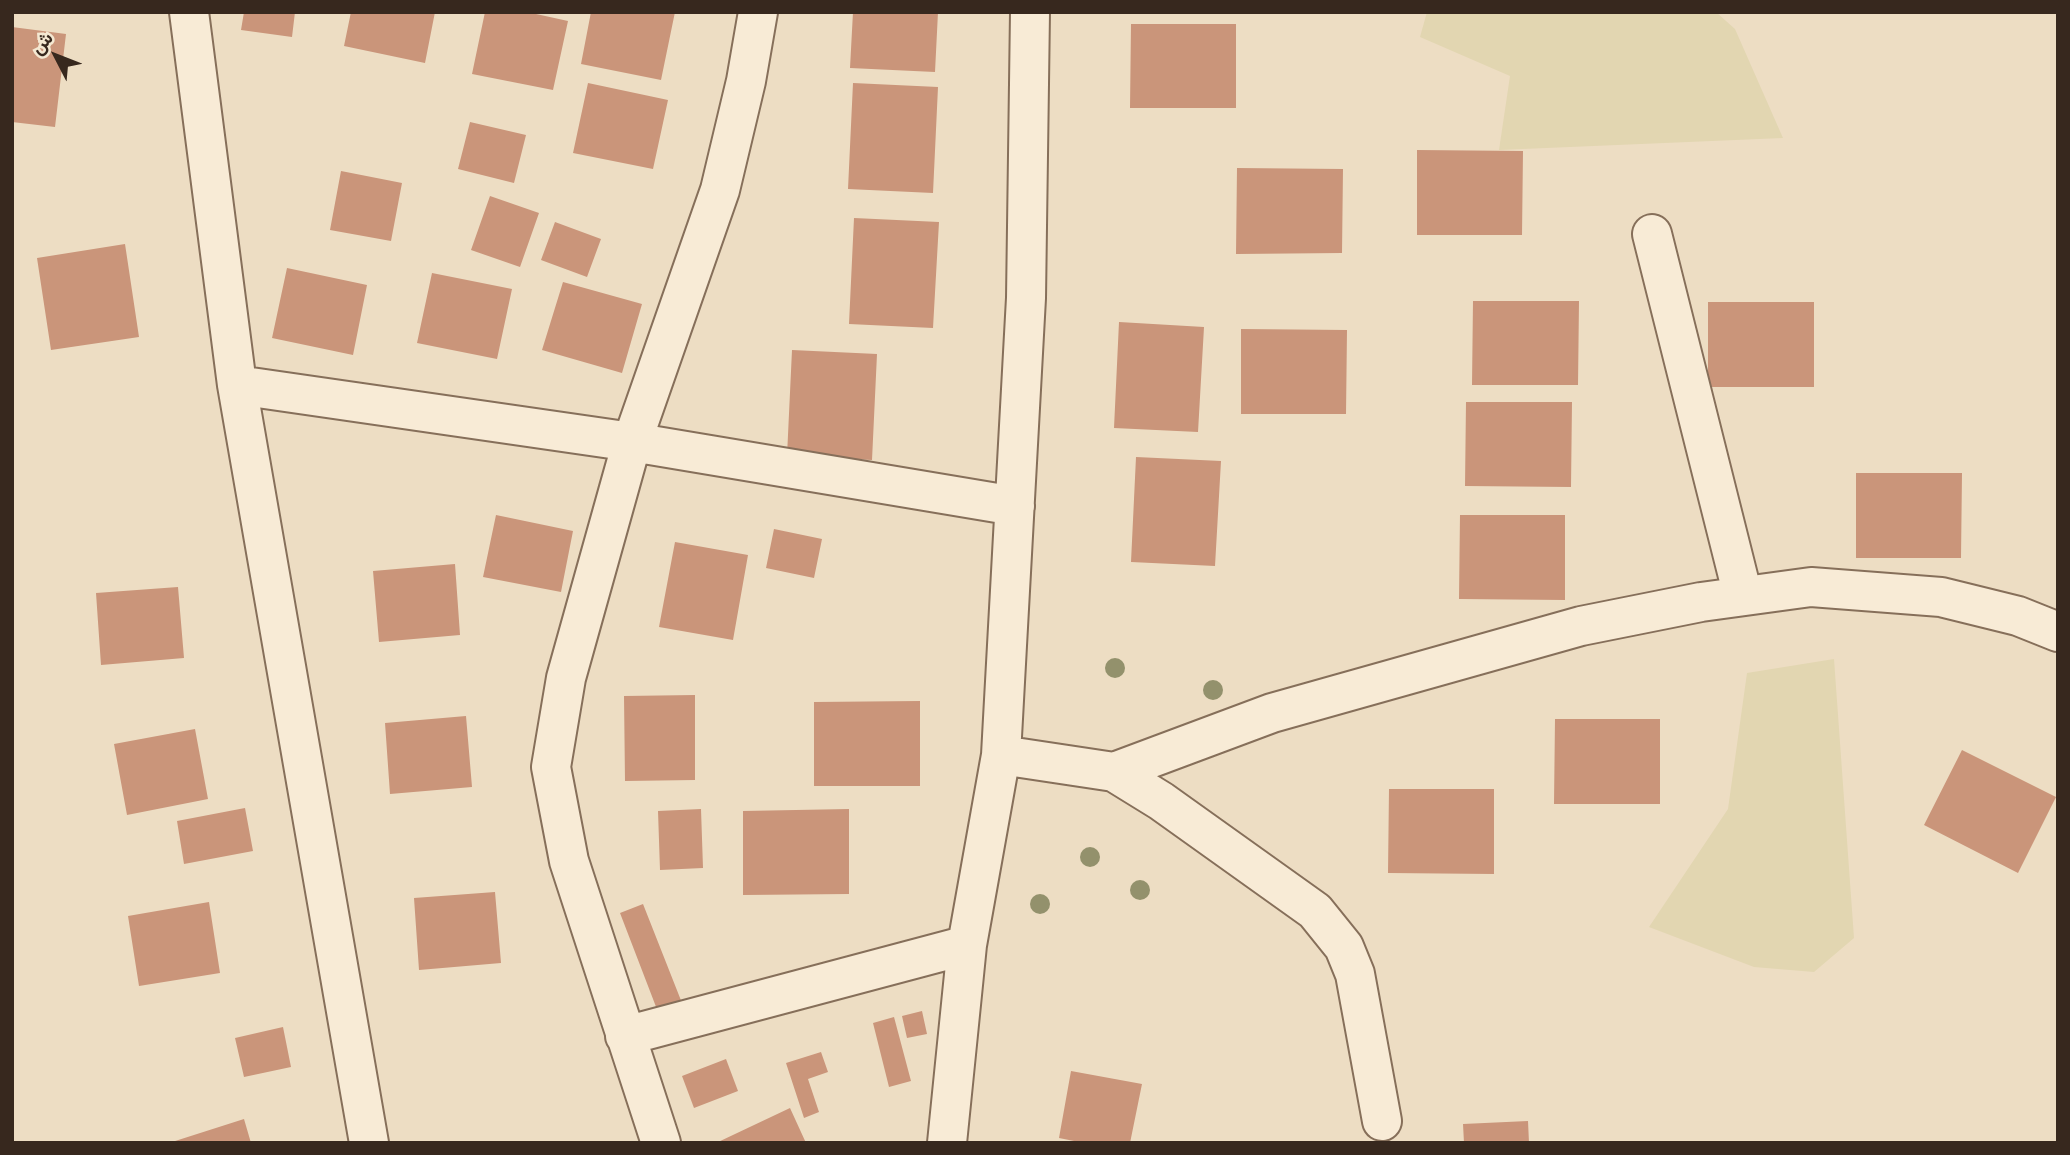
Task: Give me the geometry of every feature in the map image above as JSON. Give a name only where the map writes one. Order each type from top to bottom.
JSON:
[{"type":"street","points":[[189,12],[237,385],[369,1143]]},
{"type":"street","points":[[661,1143],[569,861],[551,766],[566,678],[632,442],[720,190],[746,81],[758,12]]},
{"type":"street","points":[[947,1143],[967,945],[1001,755],[1026,298],[1030,12]]},
{"type":"street","points":[[1652,234],[1743,596]]},
{"type":"street","points":[[237,385],[632,442],[1014,506]]},
{"type":"street","points":[[1114,772],[1285,709],[1581,626],[1743,596],[1811,587],[1941,597],[2018,616],[2058,632]]},
{"type":"street","points":[[1001,755],[1114,772],[1161,801],[1315,911],[1344,947],[1355,974],[1382,1121]]},
{"type":"street","points":[[625,1036],[967,945]]},
{"type":"shaded area","points":[[1427,12],[1716,12],[1735,29],[1783,138],[1499,150],[1510,76],[1420,37]]},
{"type":"shaded area","points":[[1834,659],[1854,938],[1814,972],[1754,967],[1649,927],[1728,809],[1747,673]]},
{"type":"building","points":[[244,12],[295,12],[292,37],[241,30]]},
{"type":"building","points":[[351,12],[435,12],[425,63],[344,46]]},
{"type":"building","points":[[485,12],[527,12],[568,21],[553,90],[472,74]]},
{"type":"building","points":[[591,12],[675,12],[661,80],[581,64]]},
{"type":"building","points":[[853,12],[938,12],[935,72],[850,68]]},
{"type":"building","points":[[1131,24],[1236,24],[1236,108],[1130,108]]},
{"type":"building","points":[[12,27],[66,34],[55,127],[12,122]]},
{"type":"building","points":[[588,83],[668,100],[653,169],[573,153]]},
{"type":"building","points":[[853,83],[938,87],[933,193],[848,189]]},
{"type":"building","points":[[470,122],[526,135],[514,183],[458,169]]},
{"type":"building","points":[[1417,150],[1523,151],[1522,235],[1417,235]]},
{"type":"building","points":[[1237,168],[1343,169],[1342,253],[1236,254]]},
{"type":"building","points":[[341,171],[402,183],[391,241],[330,230]]},
{"type":"building","points":[[490,196],[539,213],[520,267],[471,250]]},
{"type":"building","points":[[854,218],[939,222],[933,328],[849,324]]},
{"type":"building","points":[[555,222],[601,239],[587,277],[541,260]]},
{"type":"building","points":[[125,244],[139,337],[51,350],[37,258]]},
{"type":"building","points":[[287,268],[367,285],[353,355],[272,338]]},
{"type":"building","points":[[432,273],[512,289],[497,359],[417,343]]},
{"type":"building","points":[[563,282],[642,304],[622,373],[542,350]]},
{"type":"building","points":[[1473,301],[1579,301],[1578,385],[1472,385]]},
{"type":"building","points":[[1708,302],[1814,302],[1814,387],[1708,387]]},
{"type":"building","points":[[1119,322],[1204,327],[1198,432],[1114,428]]},
{"type":"building","points":[[1241,329],[1347,330],[1346,414],[1241,414]]},
{"type":"building","points":[[792,350],[877,354],[872,460],[787,456]]},
{"type":"building","points":[[1466,402],[1572,402],[1571,487],[1465,486]]},
{"type":"building","points":[[1136,457],[1221,461],[1215,566],[1131,562]]},
{"type":"building","points":[[1856,473],[1962,473],[1961,558],[1856,558]]},
{"type":"building","points":[[496,515],[573,531],[561,592],[483,577]]},
{"type":"building","points":[[1460,515],[1565,515],[1565,600],[1459,599]]},
{"type":"building","points":[[774,529],[822,539],[814,578],[766,568]]},
{"type":"building","points":[[675,542],[748,555],[733,640],[659,627]]},
{"type":"building","points":[[455,564],[460,635],[379,642],[373,571]]},
{"type":"building","points":[[178,587],[184,658],[101,665],[96,593]]},
{"type":"building","points":[[695,695],[695,780],[625,781],[624,696]]},
{"type":"building","points":[[920,701],[920,786],[814,786],[814,702]]},
{"type":"building","points":[[466,716],[472,787],[390,794],[385,723]]},
{"type":"building","points":[[1555,719],[1660,719],[1660,804],[1554,804]]},
{"type":"building","points":[[195,729],[208,799],[127,815],[114,744]]},
{"type":"building","points":[[1962,750],[2056,797],[2018,873],[1924,825]]},
{"type":"building","points":[[1389,789],[1494,789],[1494,874],[1388,873]]},
{"type":"building","points":[[245,808],[253,851],[184,864],[177,821]]},
{"type":"building","points":[[701,809],[703,868],[660,870],[658,811]]},
{"type":"building","points":[[849,809],[849,894],[743,895],[743,811]]},
{"type":"building","points":[[495,892],[501,963],[419,970],[414,898]]},
{"type":"building","points":[[209,902],[220,973],[139,986],[128,916]]},
{"type":"building","points":[[643,904],[682,1003],[658,1012],[620,913]]},
{"type":"building","points":[[922,1011],[927,1034],[907,1038],[902,1016]]},
{"type":"building","points":[[894,1017],[911,1081],[889,1087],[873,1023]]},
{"type":"building","points":[[283,1027],[291,1067],[244,1077],[235,1038]]},
{"type":"building","points":[[821,1052],[828,1072],[808,1079],[819,1112],[804,1118],[786,1063]]},
{"type":"building","points":[[726,1059],[738,1091],[694,1108],[682,1076]]},
{"type":"building","points":[[1071,1071],[1142,1084],[1130,1143],[1084,1143],[1059,1138]]},
{"type":"building","points":[[790,1108],[806,1143],[716,1143]]},
{"type":"building","points":[[244,1119],[251,1143],[172,1143],[172,1142]]},
{"type":"building","points":[[1528,1121],[1529,1143],[1464,1143],[1463,1124]]}]
